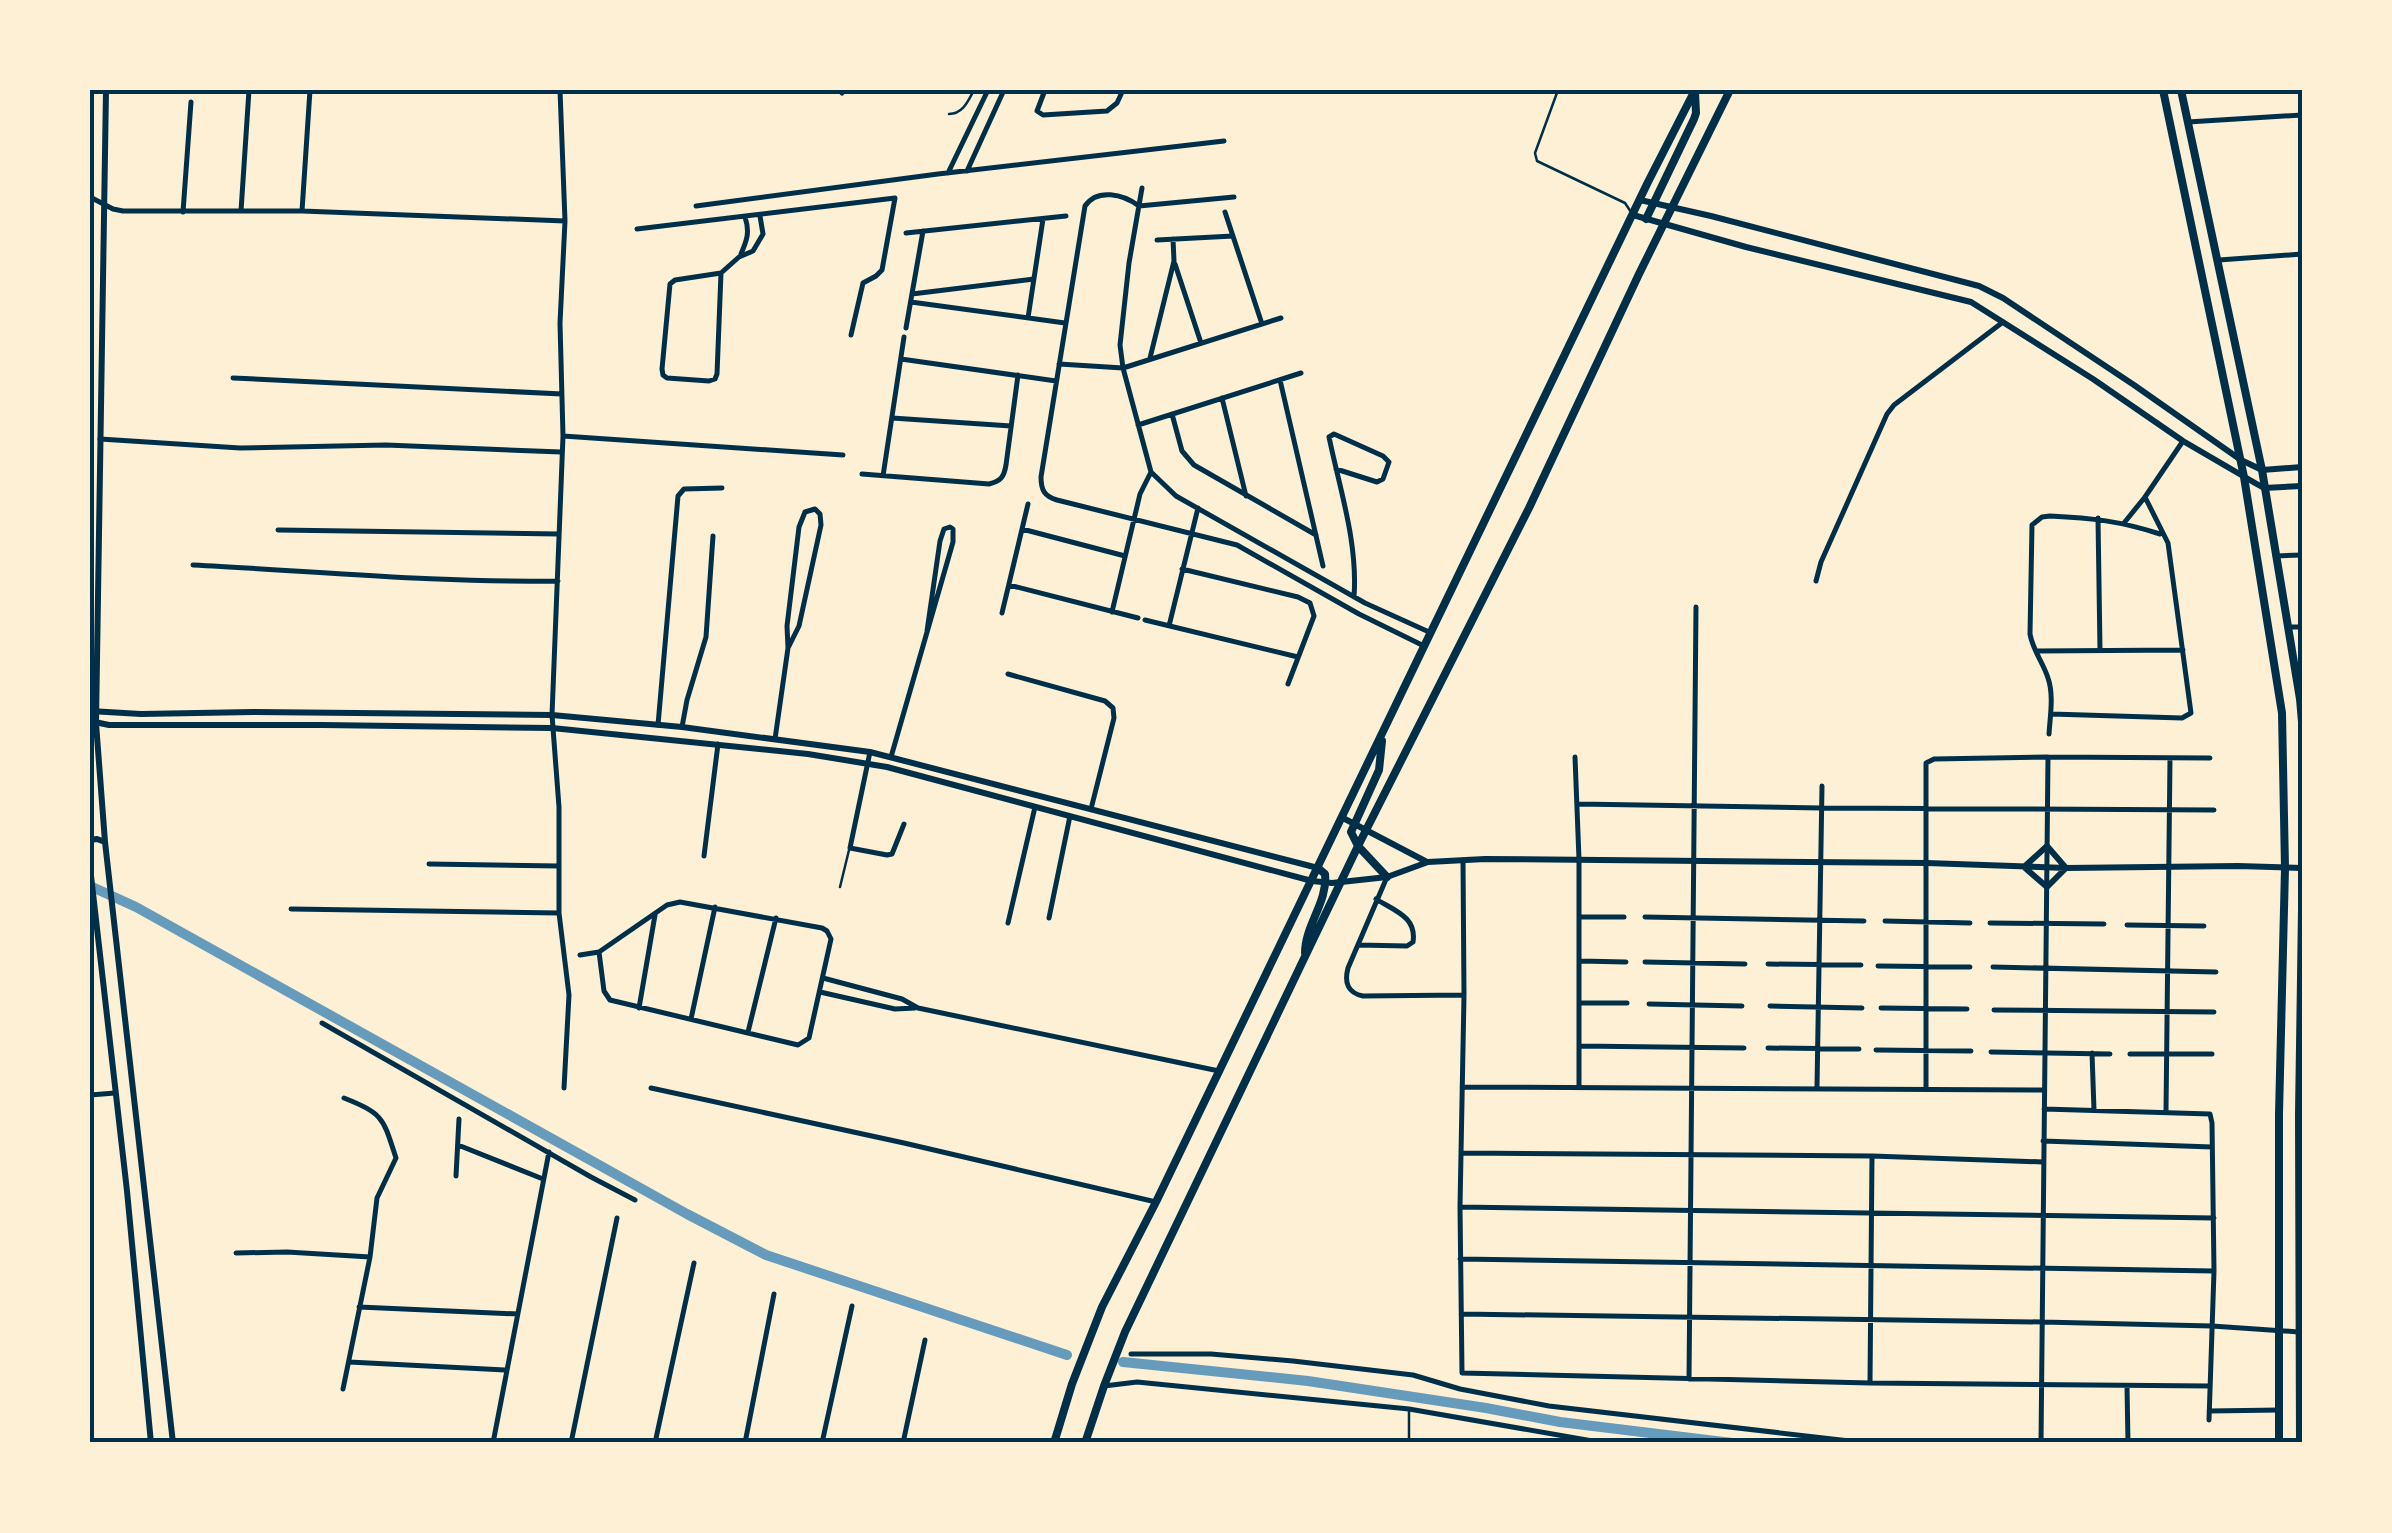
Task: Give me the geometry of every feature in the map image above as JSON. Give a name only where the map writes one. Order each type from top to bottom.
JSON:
[{"type":"main road","points":[[1084,1443],[1125,1332],[1358,846],[1529,508],[1730,90]]},
{"type":"main road","points":[[2163,90],[2241,460],[2282,713],[2285,868],[2279,1114],[2279,1443]]},
{"type":"main road","points":[[2181,90],[2262,470],[2302,722]]},
{"type":"main road","points":[[1054,1443],[1102,1307],[1220,1072],[1695,91]]},
{"type":"main road","points":[[1646,219],[1694,119],[1695,91]]},
{"type":"main road","points":[[1382,737],[1378,770],[1351,832],[1358,846],[1387,877]]},
{"type":"main road","points":[[1304,958],[1305,940],[1326,883],[1325,874],[1318,868]]},
{"type":"main road","points":[[2300,1443],[2302,914]]},
{"type":"street","points":[[106,90],[93,722],[173,1443]]},
{"type":"street","points":[[241,211],[249,90]]},
{"type":"street","points":[[302,211],[310,90]]},
{"type":"street","points":[[560,90],[565,221],[552,728],[559,807],[560,913],[568,982],[564,1088]]},
{"type":"street","points":[[948,173],[988,90]]},
{"type":"street","points":[[966,171],[1004,90]]},
{"type":"street","points":[[1045,90],[1037,106],[1043,115],[1107,111],[1117,103],[1123,90]]},
{"type":"street","points":[[183,212],[191,102]]},
{"type":"street","points":[[2188,122],[2302,115]]},
{"type":"street","points":[[696,206],[1224,141]]},
{"type":"street","points":[[1142,188],[1120,345],[1151,472],[1176,496],[1354,597],[1430,632]]},
{"type":"street","points":[[1234,197],[1139,206],[1104,194],[1088,201],[1082,214],[1058,364],[1040,477],[1042,489],[1057,500],[1244,549],[1424,646]]},
{"type":"street","points":[[90,197],[123,211],[302,211],[565,221]]},
{"type":"street","points":[[637,228],[895,198],[882,270],[862,283],[850,335]]},
{"type":"street","points":[[1640,200],[1980,286],[2134,384],[2241,460],[2262,470],[2302,467]]},
{"type":"street","points":[[1225,212],[1262,324]]},
{"type":"street","points":[[721,273],[718,374],[709,381],[668,378],[662,369],[670,284],[721,273],[753,251],[763,234],[760,215]]},
{"type":"street","points":[[1633,215],[1971,302],[2182,441],[2244,477],[2264,488],[2302,486]]},
{"type":"street","points":[[906,233],[1066,216]]},
{"type":"street","points":[[739,257],[748,238],[745,217]]},
{"type":"street","points":[[1028,318],[1043,218]]},
{"type":"street","points":[[906,328],[923,231]]},
{"type":"street","points":[[1157,240],[1233,236]]},
{"type":"street","points":[[1173,239],[1174,261],[1201,344]]},
{"type":"street","points":[[2219,260],[2302,254]]},
{"type":"street","points":[[1150,360],[1174,261]]},
{"type":"street","points":[[912,294],[1034,279]]},
{"type":"street","points":[[1971,302],[1980,286]]},
{"type":"street","points":[[910,302],[1065,322]]},
{"type":"street","points":[[1058,364],[1123,368],[1281,318]]},
{"type":"street","points":[[1816,581],[1887,414],[2004,322]]},
{"type":"street","points":[[883,476],[904,337]]},
{"type":"street","points":[[901,359],[1056,380]]},
{"type":"street","points":[[1138,425],[1301,373]]},
{"type":"street","points":[[862,474],[998,482],[1004,474],[1018,375]]},
{"type":"street","points":[[232,378],[562,394]]},
{"type":"street","points":[[1280,380],[1322,566]]},
{"type":"street","points":[[1222,398],[1246,496]]},
{"type":"street","points":[[1172,414],[1187,459],[1316,535]]},
{"type":"street","points":[[892,418],[1011,426]]},
{"type":"street","points":[[1336,469],[1376,482],[1383,478],[1389,462],[1384,456],[1334,434],[1328,437],[1354,551],[1354,597]]},
{"type":"street","points":[[562,436],[843,455]]},
{"type":"street","points":[[99,438],[240,448],[386,445],[561,452]]},
{"type":"street","points":[[2124,523],[2182,441]]},
{"type":"street","points":[[1112,612],[1140,494],[1151,472]]},
{"type":"street","points":[[658,725],[678,496],[684,488],[722,488]]},
{"type":"street","points":[[2050,714],[2187,717],[2191,713],[2168,543],[2145,497]]},
{"type":"street","points":[[1002,613],[1028,504]]},
{"type":"street","points":[[1169,626],[1198,508]]},
{"type":"street","points":[[775,739],[800,527],[805,512],[815,509],[821,525],[800,626],[788,648]]},
{"type":"street","points":[[2049,734],[2048,677],[2034,651],[2029,623],[2032,525],[2050,516],[2098,518],[2162,535]]},
{"type":"street","points":[[2098,518],[2100,650]]},
{"type":"street","points":[[888,768],[953,542],[950,527],[944,528],[940,541],[926,632]]},
{"type":"street","points":[[1022,529],[1125,556]]},
{"type":"street","points":[[278,530],[559,534]]},
{"type":"street","points":[[682,728],[706,637],[713,536]]},
{"type":"street","points":[[2275,556],[2302,555]]},
{"type":"street","points":[[193,565],[477,582],[558,581]]},
{"type":"street","points":[[1182,569],[1310,603],[1314,616],[1288,684]]},
{"type":"street","points":[[1009,585],[1298,657]]},
{"type":"street","points":[[1366,618],[1372,606]]},
{"type":"street","points":[[1688,1379],[1696,608]]},
{"type":"street","points":[[2288,627],[2302,626]]},
{"type":"street","points":[[2034,651],[2183,650]]},
{"type":"street","points":[[1008,674],[1105,700],[1114,708],[1091,809]]},
{"type":"street","points":[[93,711],[552,715],[810,743],[891,757],[1318,868]]},
{"type":"street","points":[[93,722],[110,726],[552,728],[808,754],[888,768],[1326,883],[1387,877],[1428,862],[1463,860],[2302,868]]},
{"type":"street","points":[[808,754],[810,743]]},
{"type":"street","points":[[704,856],[718,744]]},
{"type":"street","points":[[870,752],[850,848],[892,854],[904,824]]},
{"type":"street","points":[[2041,1443],[2048,757]]},
{"type":"street","points":[[1575,758],[1580,917],[1578,1086]]},
{"type":"street","points":[[2166,1111],[2170,758]]},
{"type":"street","points":[[1926,1089],[1926,761],[2210,758]]},
{"type":"street","points":[[1817,1088],[1822,786]]},
{"type":"street","points":[[1578,804],[2214,810]]},
{"type":"street","points":[[1008,924],[1035,807]]},
{"type":"street","points":[[1048,918],[1070,816]]},
{"type":"street","points":[[1342,818],[1428,862]]},
{"type":"street","points":[[90,840],[105,842]]},
{"type":"street","points":[[2024,867],[2047,846]]},
{"type":"street","points":[[2047,846],[2066,868]]},
{"type":"street","points":[[1463,860],[1462,1373],[2210,1386]]},
{"type":"street","points":[[429,864],[559,866]]},
{"type":"street","points":[[90,867],[152,1443]]},
{"type":"street","points":[[2024,867],[2047,887]]},
{"type":"street","points":[[2047,887],[2066,868]]},
{"type":"street","points":[[1387,877],[1348,968],[1346,982],[1352,992],[1363,996],[1464,994]]},
{"type":"street","points":[[1358,945],[1407,946],[1413,942],[1415,932],[1410,921],[1376,899]]},
{"type":"street","points":[[580,955],[600,952],[673,903],[689,902],[822,928],[830,934],[831,944],[809,1038],[805,1043],[794,1044],[613,1001],[606,995],[600,952]]},
{"type":"street","points":[[690,1019],[715,907]]},
{"type":"street","points":[[291,908],[560,913]]},
{"type":"street","points":[[639,1008],[654,914]]},
{"type":"street","points":[[1580,917],[1624,917]]},
{"type":"street","points":[[1645,917],[1864,922]]},
{"type":"street","points":[[748,1033],[776,918]]},
{"type":"street","points":[[1884,921],[1970,923]]},
{"type":"street","points":[[1990,923],[2104,924]]},
{"type":"street","points":[[2128,925],[2204,926]]},
{"type":"street","points":[[1580,961],[1626,962]]},
{"type":"street","points":[[1645,962],[1744,964]]},
{"type":"street","points":[[1768,964],[1861,965]]},
{"type":"street","points":[[1878,966],[1970,966]]},
{"type":"street","points":[[1993,967],[2216,972]]},
{"type":"street","points":[[823,978],[902,999],[918,1008]]},
{"type":"street","points":[[820,992],[896,1009],[918,1008],[1220,1072]]},
{"type":"street","points":[[1580,1002],[1627,1004]]},
{"type":"street","points":[[1649,1004],[1742,1006]]},
{"type":"street","points":[[1770,1006],[1862,1008]]},
{"type":"street","points":[[1881,1008],[1968,1010]]},
{"type":"street","points":[[1994,1010],[2214,1012]]},
{"type":"street","points":[[322,1024],[636,1200]]},
{"type":"street","points":[[1580,1046],[1744,1048]]},
{"type":"street","points":[[1768,1048],[1859,1049]]},
{"type":"street","points":[[1876,1050],[1971,1051]]},
{"type":"street","points":[[1991,1052],[2110,1054]]},
{"type":"street","points":[[2092,1053],[2094,1110]]},
{"type":"street","points":[[2130,1054],[2212,1054]]},
{"type":"street","points":[[1461,1086],[2044,1090]]},
{"type":"street","points":[[651,1088],[1156,1202]]},
{"type":"street","points":[[90,1095],[116,1093]]},
{"type":"street","points":[[344,1098],[373,1110],[386,1125],[396,1158],[377,1198],[370,1257],[344,1389]]},
{"type":"street","points":[[2044,1109],[2210,1114],[2214,1271],[2209,1420]]},
{"type":"street","points":[[456,1176],[459,1119]]},
{"type":"street","points":[[2044,1140],[2212,1147]]},
{"type":"street","points":[[458,1145],[543,1179]]},
{"type":"street","points":[[492,1443],[549,1152]]},
{"type":"street","points":[[1461,1153],[1872,1156],[2044,1162]]},
{"type":"street","points":[[1870,1383],[1872,1156]]},
{"type":"street","points":[[1460,1208],[2214,1218]]},
{"type":"street","points":[[571,1443],[617,1218]]},
{"type":"street","points":[[236,1253],[370,1257]]},
{"type":"street","points":[[1460,1259],[2214,1271]]},
{"type":"street","points":[[655,1443],[694,1263]]},
{"type":"street","points":[[745,1443],[774,1294]]},
{"type":"street","points":[[359,1306],[518,1314]]},
{"type":"street","points":[[822,1443],[852,1306]]},
{"type":"street","points":[[1461,1314],[2042,1322],[2301,1332]]},
{"type":"street","points":[[903,1443],[925,1340]]},
{"type":"street","points":[[1132,1354],[1293,1360],[1414,1375],[1460,1389],[1548,1406],[1867,1443]]},
{"type":"street","points":[[349,1362],[506,1370]]},
{"type":"street","points":[[1104,1386],[1137,1382],[1409,1409],[1604,1443]]},
{"type":"street","points":[[2127,1386],[2128,1443]]},
{"type":"street","points":[[2209,1410],[2280,1410]]},
{"type":"lane","points":[[949,114],[962,110],[974,90]]},
{"type":"lane","points":[[1558,90],[1537,146],[1536,161],[1625,203],[1633,215]]},
{"type":"lane","points":[[1625,203],[1640,200]]},
{"type":"lane","points":[[840,888],[850,848]]},
{"type":"lane","points":[[1409,1409],[1409,1443]]},
{"type":"waterway","points":[[90,886],[136,907],[766,1255],[1067,1355]]},
{"type":"waterway","points":[[1123,1362],[1308,1381],[1560,1422],[1732,1443]]}]
